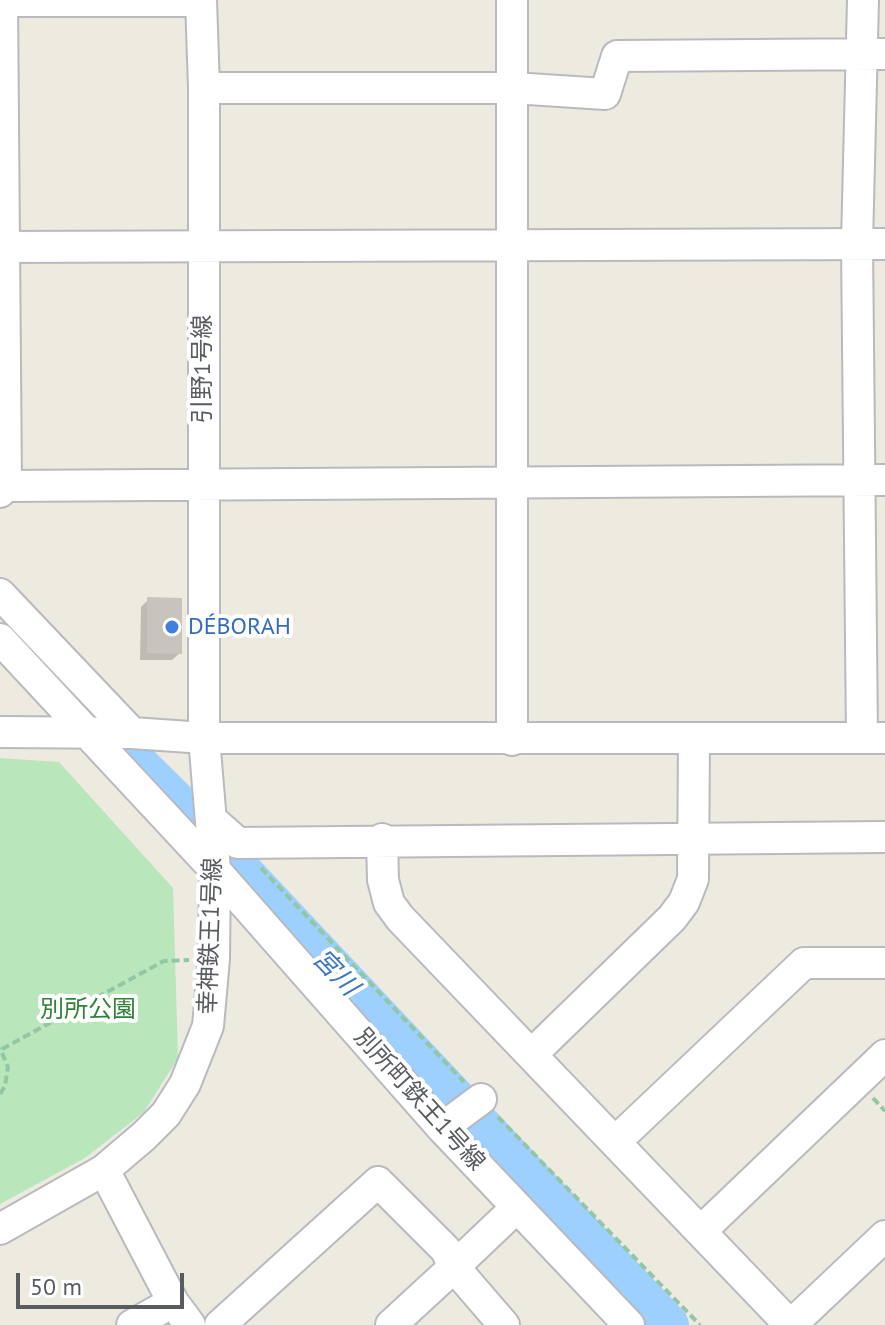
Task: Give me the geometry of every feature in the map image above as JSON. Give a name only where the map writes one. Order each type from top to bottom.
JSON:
[{"type":"street","points":[[201,0],[2,1],[3,489],[872,480]]},
{"type":"street","name":"引野1号線","points":[[201,0],[204,88],[204,738]]},
{"type":"street","points":[[512,0],[512,740]]},
{"type":"street","points":[[0,732],[131,733],[204,738],[873,738],[871,244],[874,54],[863,0]]},
{"type":"street","points":[[204,88],[513,88],[605,94],[617,56],[874,54]]},
{"type":"street","points":[[1,247],[871,244]]},
{"type":"street","points":[[0,594],[131,733]]},
{"type":"street","points":[[0,639],[89,734],[214,844],[382,839],[885,837]]},
{"type":"street","name":"幸神鉄王1号線","points":[[0,1229],[104,1170],[166,1114],[185,1084],[208,1026],[214,959],[214,844],[204,738]]},
{"type":"street","points":[[532,1054],[672,918],[693,879],[694,740]]},
{"type":"street","points":[[382,839],[383,880],[389,903],[791,1325],[885,1236]]},
{"type":"street","name":"別所町鉄王1号線","points":[[214,844],[442,1128],[629,1325]]},
{"type":"street","points":[[615,1142],[804,963],[885,963]]},
{"type":"street","points":[[701,1231],[885,1055]]},
{"type":"street","points":[[442,1128],[481,1099]]},
{"type":"street","points":[[104,1170],[182,1314],[132,1325]]},
{"type":"street","points":[[220,1325],[378,1182],[446,1250],[454,1267],[501,1324]]},
{"type":"street","points":[[391,1325],[517,1207]]},
{"type":"path","points":[[0,1094],[5,1086],[8,1067],[1,1048],[164,961],[214,959]]},
{"type":"green space","name":"別所公園","points":[[0,758],[59,762],[173,888],[178,1058],[144,1112],[85,1158],[0,1204]]},
{"type":"building","points":[[147,597],[182,598],[182,654],[147,653]]},
{"type":"waterway","name":"宮川","points":[[99,725],[180,805],[669,1325]]},
{"type":"place","name":"DÉBORAH","points":[[172,627]]}]
